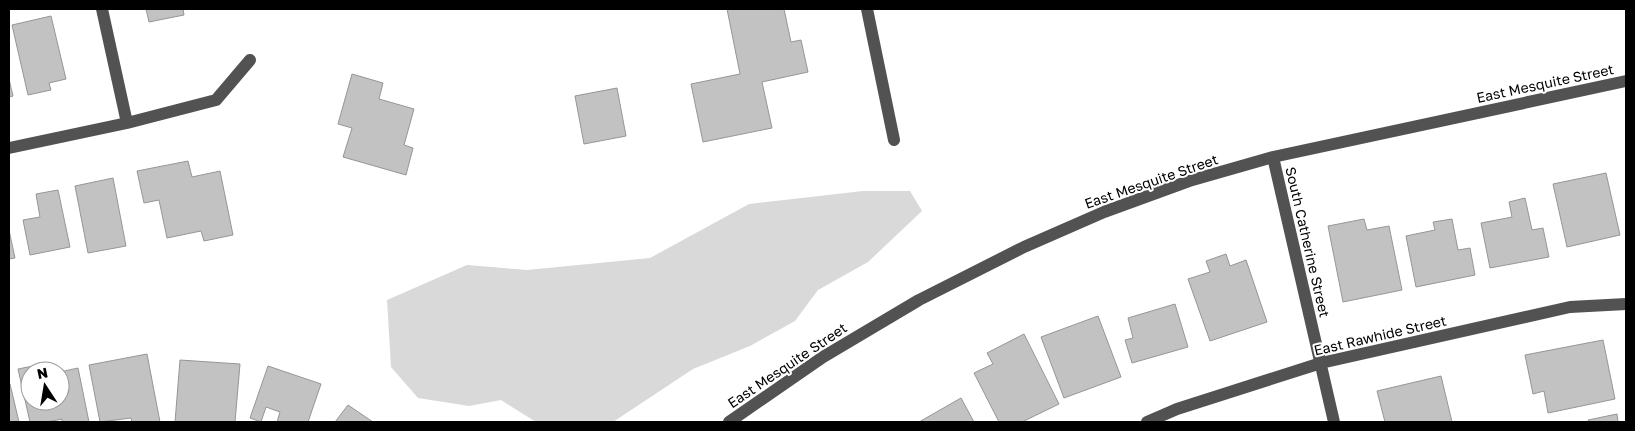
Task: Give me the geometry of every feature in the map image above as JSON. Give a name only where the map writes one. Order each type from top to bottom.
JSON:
[{"type":"street","points":[[102,9],[127,123]]},
{"type":"street","points":[[867,9],[894,140]]},
{"type":"street","points":[[9,148],[127,123],[216,100],[250,60]]},
{"type":"street","name":"East Mesquite Street","points":[[729,422],[824,357],[903,309],[1024,247],[1104,212],[1189,181],[1273,158],[1626,81]]},
{"type":"street","name":"South Catherine Street","points":[[1273,158],[1334,422]]},
{"type":"street","name":"East Rawhide Street","points":[[1147,422],[1177,409],[1321,363],[1570,307],[1626,304]]},
{"type":"shaded area","points":[[863,191],[910,191],[922,211],[868,262],[818,290],[795,321],[750,346],[693,369],[613,422],[536,422],[501,400],[469,406],[418,398],[391,367],[387,300],[467,265],[527,270],[650,258],[749,204]]},
{"type":"building","points":[[146,9],[183,9],[184,15],[149,22]]},
{"type":"building","points":[[727,9],[784,9],[791,42],[801,40],[808,72],[762,82],[772,128],[703,142],[691,84],[740,74]]},
{"type":"building","points":[[51,16],[66,79],[49,83],[51,90],[28,95],[12,25]]},
{"type":"building","points":[[352,74],[383,83],[379,99],[414,109],[404,145],[413,148],[406,175],[343,157],[352,128],[338,124]]},
{"type":"building","points":[[9,79],[13,96],[9,97]]},
{"type":"building","points":[[617,88],[626,136],[584,144],[575,96]]},
{"type":"building","points":[[188,161],[192,177],[220,171],[233,235],[204,241],[201,231],[167,238],[159,200],[144,203],[137,171]]},
{"type":"building","points":[[1606,173],[1620,235],[1567,247],[1553,184]]},
{"type":"building","points":[[113,178],[126,246],[88,253],[75,186]]},
{"type":"building","points":[[58,190],[70,247],[30,255],[23,220],[40,217],[36,194]]},
{"type":"building","points":[[1525,198],[1532,230],[1543,228],[1549,257],[1490,268],[1481,223],[1512,217],[1509,202]]},
{"type":"building","points":[[1364,219],[1367,230],[1389,226],[1402,290],[1343,302],[1328,226]]},
{"type":"building","points":[[1452,219],[1458,250],[1470,248],[1475,275],[1416,287],[1406,236],[1435,230],[1433,222]]},
{"type":"building","points":[[9,230],[15,258],[9,259]]},
{"type":"building","points":[[1226,254],[1230,266],[1246,260],[1267,322],[1210,341],[1188,279],[1210,272],[1206,261]]},
{"type":"building","points":[[1175,304],[1188,347],[1132,363],[1125,340],[1133,338],[1128,318]]},
{"type":"building","points":[[1098,316],[1121,377],[1064,398],[1041,337]]},
{"type":"building","points":[[1024,334],[1059,404],[1022,422],[999,422],[974,373],[993,364],[987,353]]},
{"type":"building","points":[[1603,340],[1615,399],[1548,413],[1544,391],[1533,394],[1525,355]]},
{"type":"building","points":[[147,354],[160,422],[132,422],[131,418],[100,422],[89,365]]},
{"type":"building","points":[[180,360],[240,364],[235,422],[175,422]]},
{"type":"building","points":[[268,366],[321,384],[308,422],[277,422],[280,412],[266,407],[261,422],[250,418]]},
{"type":"building","points":[[78,368],[89,422],[62,422],[62,419],[47,422],[30,422],[28,411],[70,411],[70,370]]},
{"type":"building","points":[[1441,376],[1452,422],[1385,422],[1377,391]]},
{"type":"building","points":[[10,384],[19,422],[9,422]]},
{"type":"building","points":[[961,398],[974,422],[919,422]]},
{"type":"building","points":[[348,405],[373,422],[335,422]]},
{"type":"building","points":[[1617,414],[1618,422],[1589,422],[1588,420]]}]
